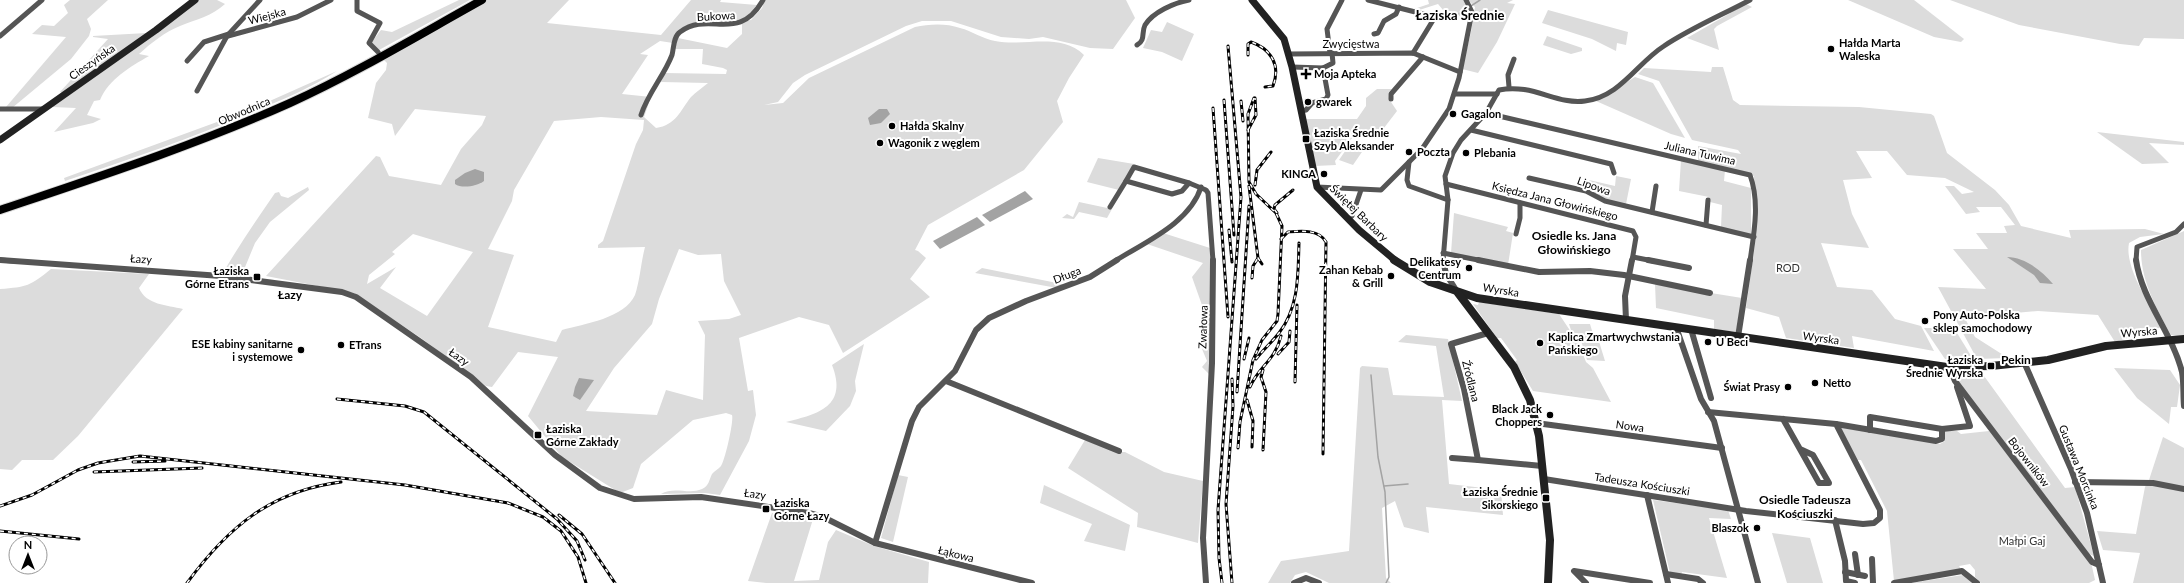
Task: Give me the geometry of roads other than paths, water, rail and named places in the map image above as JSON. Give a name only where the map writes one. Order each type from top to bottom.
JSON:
[{"type":"main road","name":"Obwodnica","points":[[0,206],[235,123],[309,90],[474,0]]},
{"type":"main road","name":"Obwodnica","points":[[0,210],[186,146],[262,115],[329,84],[482,0]]},
{"type":"street","points":[[0,36],[42,0]]},
{"type":"street","name":"Cieszyńska","points":[[0,140],[195,0]]},
{"type":"street","points":[[197,91],[228,35],[260,0]]},
{"type":"street","name":"Wiejska","points":[[187,61],[202,42],[209,38],[228,35],[297,17],[331,0]]},
{"type":"street","points":[[357,0],[357,11],[380,23],[369,43],[372,48],[378,52]]},
{"type":"street","name":"Bukowa","points":[[641,114],[672,56],[674,43],[678,33],[692,26],[704,24],[742,23],[750,18],[763,0]]},
{"type":"street","points":[[1137,45],[1143,38],[1149,21],[1170,4],[1189,0]]},
{"type":"street","name":"Świętej Barbary","points":[[1252,0],[1280,31],[1284,39],[1292,67],[1317,187],[1402,267],[1458,294]]},
{"type":"street","points":[[1292,67],[1323,68],[1333,63],[1327,29],[1330,20],[1342,0]]},
{"type":"street","points":[[1368,0],[1435,17],[1413,53]]},
{"type":"street","points":[[1317,187],[1381,190],[1409,162],[1441,124],[1450,109],[1455,94],[1470,31],[1470,6],[1466,0]]},
{"type":"street","points":[[1548,583],[1550,540],[1544,479],[1536,423],[1522,381],[1514,367],[1458,294],[1444,268],[1443,252],[1448,200],[1445,176],[1453,153],[1486,114],[1499,90],[1509,87],[1584,101],[1595,99],[1631,77],[1653,54],[1664,46],[1750,0]]},
{"type":"street","points":[[1374,34],[1378,33],[1384,21],[1396,14],[1399,8]]},
{"type":"street","name":"Zwycięstwa","points":[[1289,54],[1413,53],[1460,72]]},
{"type":"street","points":[[1391,99],[1391,94],[1424,57]]},
{"type":"street","points":[[1509,87],[1508,74],[1514,59]]},
{"type":"street","points":[[1300,111],[1306,110],[1312,103],[1326,99],[1328,95],[1323,68]]},
{"type":"street","points":[[1455,94],[1497,94]]},
{"type":"street","points":[[0,109],[44,109]]},
{"type":"street","name":"Juliana Tuwima","points":[[1486,114],[1750,175],[1756,203],[1754,237],[1738,337]]},
{"type":"street","points":[[1471,130],[1611,164],[1614,172]]},
{"type":"street","points":[[1409,162],[1407,180],[1409,186],[1441,199],[1448,200]]},
{"type":"street","points":[[1110,207],[1134,167],[1201,187]]},
{"type":"street","name":"Lipowa","points":[[1529,178],[1586,192],[1605,201],[1754,237]]},
{"type":"street","points":[[1126,181],[1172,194],[1182,191],[1189,183]]},
{"type":"street","name":"Księdza Jana Głowińskiego","points":[[1446,184],[1633,231],[1636,237],[1630,277],[1625,296],[1626,320]]},
{"type":"street","points":[[1652,212],[1656,186]]},
{"type":"street","name":"Długa","points":[[875,543],[912,421],[919,407],[955,371],[976,330],[989,318],[1026,301],[1090,277],[1158,234],[1184,215],[1197,200],[1201,187]]},
{"type":"street","name":"Zwałowa","points":[[1201,187],[1206,190],[1209,196],[1214,312],[1207,479],[1202,531],[1206,583]]},
{"type":"street","points":[[1350,217],[1361,190]]},
{"type":"street","points":[[1586,197],[1605,201]]},
{"type":"street","points":[[1706,225],[1708,200]]},
{"type":"street","points":[[1516,234],[1520,218],[1520,203]]},
{"type":"street","points":[[2184,224],[2176,232],[2137,247],[2135,254],[2136,263],[2150,303],[2169,340],[2182,372],[2184,406]]},
{"type":"street","points":[[1443,252],[1539,272],[1590,271],[1630,277],[1710,293]]},
{"type":"street","points":[[1633,257],[1689,268]]},
{"type":"street","name":"Łazy","points":[[0,260],[207,274],[342,292],[356,297],[471,377],[555,456],[600,488],[614,494],[634,499],[701,497],[809,513],[823,517],[875,543]]},
{"type":"street","points":[[1443,288],[1449,284],[1450,281]]},
{"type":"street","name":"Wyrska","points":[[1458,294],[1738,337],[1949,367],[2024,362],[2056,358],[2106,346],[2183,339]]},
{"type":"street","points":[[1472,296],[1469,299],[1469,305],[1480,323]]},
{"type":"street","points":[[1676,327],[1701,399],[1714,421],[1758,583]]},
{"type":"street","points":[[1691,329],[1711,398]]},
{"type":"street","name":"Źródlana","points":[[1478,460],[1464,389],[1451,344],[1488,333]]},
{"type":"street","name":"Gustawa Morcinka","points":[[2024,362],[2088,513],[2103,583]]},
{"type":"street","name":"Bojowników","points":[[1949,367],[1955,381],[2092,562],[2099,565]]},
{"type":"street","points":[[946,381],[1119,451]]},
{"type":"street","points":[[1870,430],[1870,417],[1942,429],[1970,426],[1955,381]]},
{"type":"street","points":[[1708,412],[1836,424],[1936,441],[1942,440],[1942,429]]},
{"type":"street","points":[[1784,419],[1800,449],[1819,483],[1829,483],[1813,455],[1800,449]]},
{"type":"street","name":"Nowa","points":[[1536,423],[1722,448]]},
{"type":"street","points":[[1738,509],[1863,524],[1874,523],[1880,518],[1880,510],[1836,424]]},
{"type":"street","points":[[1452,458],[1542,466]]},
{"type":"street","name":"Tadeusza Kościuszki","points":[[1544,479],[1738,509]]},
{"type":"street","points":[[2075,482],[2153,483],[2184,489]]},
{"type":"street","points":[[1647,495],[1668,583]]},
{"type":"street","points":[[1834,520],[1845,561],[1846,582],[1855,583]]},
{"type":"street","name":"Łąkowa","points":[[875,543],[1032,583]]},
{"type":"street","points":[[1845,572],[1861,575],[1855,554]]},
{"type":"street","points":[[1872,560],[1873,583]]},
{"type":"street","points":[[1894,583],[1962,571],[1977,583]]},
{"type":"street","points":[[1586,583],[1574,572],[1650,583]]},
{"type":"street","points":[[1666,574],[1698,579],[1702,583]]},
{"type":"street","points":[[1294,583],[1301,578],[1309,578],[1320,583]]},
{"type":"waterway","points":[[1454,17],[1480,0]]},
{"type":"waterway","points":[[1371,375],[1378,457],[1385,492],[1389,577],[1386,583]]},
{"type":"waterway","points":[[1384,486],[1408,484]]},
{"type":"railway","points":[[1248,55],[1248,44],[1251,42],[1269,53],[1275,65],[1276,71],[1273,86],[1265,87]]},
{"type":"railway","points":[[1222,583],[1219,558],[1218,510],[1241,197],[1228,46]]},
{"type":"railway","points":[[1248,130],[1248,114],[1254,98]]},
{"type":"railway","points":[[1248,130],[1256,115],[1255,98]]},
{"type":"railway","points":[[1224,100],[1234,235]]},
{"type":"railway","points":[[1241,101],[1243,121]]},
{"type":"railway","points":[[1213,108],[1228,317]]},
{"type":"railway","points":[[1248,130],[1249,182],[1256,194],[1276,213],[1282,226],[1281,239]]},
{"type":"railway","points":[[1255,185],[1257,170],[1271,152]]},
{"type":"railway","points":[[1249,186],[1258,258]]},
{"type":"railway","points":[[1277,213],[1274,209],[1275,205],[1293,190]]},
{"type":"railway","points":[[1237,392],[1249,206]]},
{"type":"railway","points":[[1229,230],[1232,262]]},
{"type":"railway","points":[[1281,239],[1288,232],[1304,231],[1319,235],[1326,242],[1323,454]]},
{"type":"railway","points":[[1238,448],[1240,422],[1253,360],[1262,340],[1277,321],[1281,239]]},
{"type":"railway","points":[[1256,359],[1286,323],[1294,302],[1298,279],[1299,243]]},
{"type":"railway","points":[[1252,278],[1253,266],[1258,258]]},
{"type":"railway","points":[[1258,258],[1262,264]]},
{"type":"railway","points":[[1295,382],[1297,305]]},
{"type":"railway","points":[[1278,354],[1289,342],[1290,331]]},
{"type":"railway","points":[[1250,387],[1275,352],[1281,336]]},
{"type":"railway","points":[[1244,359],[1249,338]]},
{"type":"railway","points":[[1263,370],[1261,377],[1266,392],[1263,450]]},
{"type":"railway","points":[[1232,379],[1233,406],[1226,504],[1232,583]]},
{"type":"railway","points":[[337,399],[405,406],[424,412],[557,519],[577,541],[585,560]]},
{"type":"railway","points":[[1247,400],[1253,421],[1252,447]]},
{"type":"railway","points":[[0,506],[32,495],[78,470],[98,463],[140,456],[405,485],[508,503],[543,517],[561,531],[578,557],[586,583]]},
{"type":"railway","points":[[133,462],[165,461]]},
{"type":"railway","points":[[94,472],[202,468]]},
{"type":"railway","points":[[187,583],[219,545],[235,529],[253,515],[272,503],[293,494],[316,487],[341,482]]},
{"type":"railway","points":[[559,515],[582,534],[615,583]]},
{"type":"railway","points":[[0,531],[79,539]]},
{"type":"place","name":"Hałda Marta Waleska","points":[[1831,49]]},
{"type":"place","name":"Moja Apteka","points":[[1306,74]]},
{"type":"place","name":"gwarek","points":[[1308,102]]},
{"type":"place","name":"Gagalon","points":[[1453,114]]},
{"type":"place","name":"Hałda Skalny","points":[[892,126]]},
{"type":"place","name":"Łaziska Średnie Szyb Aleksander","points":[[1306,139]]},
{"type":"place","name":"Wagonik z węglem","points":[[880,143]]},
{"type":"place","name":"Poczta","points":[[1409,152]]},
{"type":"place","name":"Plebania","points":[[1466,153]]},
{"type":"place","name":"KINGA","points":[[1324,174]]},
{"type":"place","name":"Delikatesy Centrum","points":[[1469,268]]},
{"type":"place","name":"Zahan Kebab & Grill","points":[[1391,276]]},
{"type":"place","name":"Łaziska Górne Etrans","points":[[257,277]]},
{"type":"place","name":"Pony Auto-Polska sklep samochodowy","points":[[1925,321]]},
{"type":"place","name":"U Beci","points":[[1708,342]]},
{"type":"place","name":"Kaplica Zmartwychwstania Pańskiego","points":[[1540,343]]},
{"type":"place","name":"ETrans","points":[[341,345]]},
{"type":"place","name":"ESE kabiny sanitarne i systemowe","points":[[301,350]]},
{"type":"place","name":"Łaziska Średnie Wyrska","points":[[1991,366]]},
{"type":"place","name":"Netto","points":[[1815,383]]},
{"type":"place","name":"Świat Prasy","points":[[1788,387]]},
{"type":"place","name":"Black Jack Choppers","points":[[1550,415]]},
{"type":"place","name":"Łaziska Górne Zakłady","points":[[538,435]]},
{"type":"place","name":"Łaziska Średnie Sikorskiego","points":[[1546,498]]},
{"type":"place","name":"Łaziska Górne Łazy","points":[[766,509]]},
{"type":"place","name":"Blaszok","points":[[1757,528]]},
{"type":"district","name":"Łaziska Średnie","points":[[1460,15]]},
{"type":"district","name":"Osiedle ks. Jana Głowińskiego","points":[[1574,243]]},
{"type":"district","name":"Łazy","points":[[290,295]]},
{"type":"district","name":"Pekin","points":[[2016,360]]},
{"type":"district","name":"Osiedle Tadeusza Kościuszki","points":[[1805,507]]},
{"type":"park label","name":"ROD","points":[[1788,268]]},
{"type":"park label","name":"Małpi Gaj","points":[[2022,541]]}]
